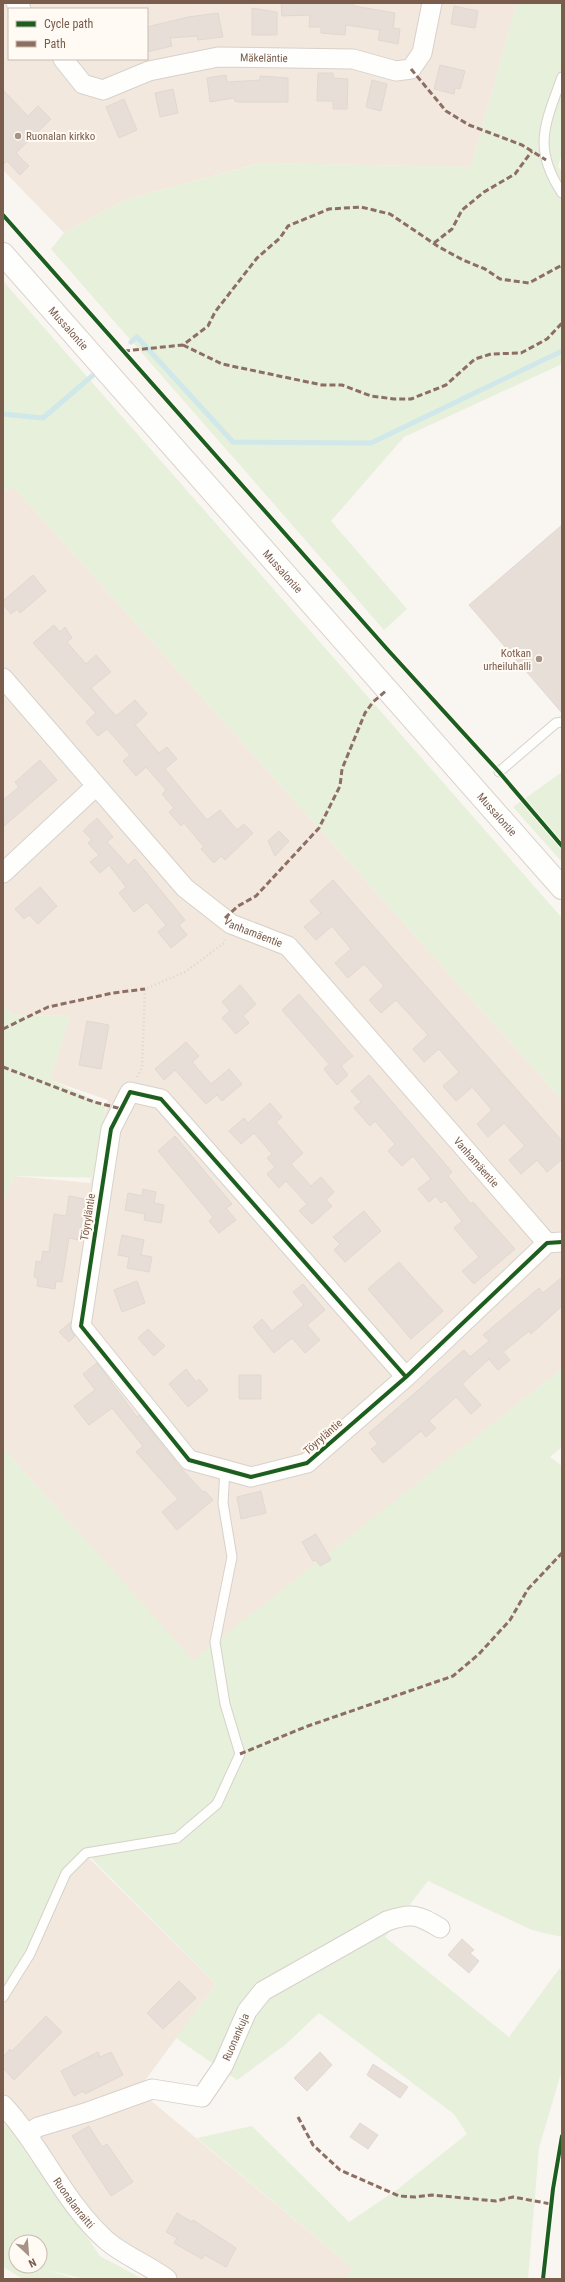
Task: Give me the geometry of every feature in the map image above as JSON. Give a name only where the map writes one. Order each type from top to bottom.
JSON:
[{"type":"main road","name":"Mussalontie","points":[[3,254],[562,888]]},
{"type":"street","name":"Mäkeläntie","points":[[64,60],[83,84],[103,90],[149,71],[218,57],[352,59],[396,71],[411,69],[422,53],[432,3]]},
{"type":"street","name":"Vanhamäentie","points":[[3,678],[184,888],[231,924],[288,946],[554,1243]]},
{"type":"street","points":[[3,873],[96,786]]},
{"type":"street","points":[[130,1092],[160,1099],[406,1377]]},
{"type":"street","name":"Töyryläntie","points":[[130,1092],[111,1129],[81,1326],[189,1460],[251,1477],[307,1463],[406,1377],[554,1243]]},
{"type":"street","name":"Ruonankuja","points":[[27,2134],[38,2127],[88,2112],[152,2089],[202,2097],[223,2066],[247,2012],[263,1991],[387,1921],[406,1914],[425,1919],[440,1928]]},
{"type":"street","name":"Ruonalanraitti","points":[[3,2105],[27,2134],[73,2202],[108,2241],[167,2279]]},
{"type":"lane","points":[[562,77],[546,126],[543,146],[551,176],[562,193]]},
{"type":"lane","points":[[499,772],[556,724],[562,722]]},
{"type":"lane","points":[[3,1998],[30,1954],[66,1873],[86,1853],[177,1838],[217,1804],[240,1754],[224,1704],[215,1642],[232,1557],[223,1503],[225,1470]]},
{"type":"path","points":[[130,1092],[142,1068],[145,989],[185,972],[224,943],[231,924]]},
{"type":"shaded area","points":[[3,3],[517,3],[471,167],[261,163],[125,200],[64,233],[3,170]]},
{"type":"shaded area","points":[[13,486],[562,1100],[562,1369],[193,1661],[3,1448],[3,1203],[14,1176],[90,1183],[108,1100],[50,1080],[70,1016],[13,1015],[3,1005],[3,493]]},
{"type":"shaded area","points":[[80,1849],[216,1984],[138,2090],[353,2268],[345,2279],[180,2279],[104,2227],[3,2116],[3,1987]]},
{"type":"green space","points":[[517,3],[562,3],[562,153],[558,167],[562,171],[562,364],[404,437],[331,521],[407,609],[384,630],[51,249],[64,233],[125,200],[262,163],[471,167]]},
{"type":"green space","points":[[3,281],[562,918],[562,1100],[13,486],[3,493]]},
{"type":"green space","points":[[562,772],[562,862],[513,807]]},
{"type":"green space","points":[[3,1005],[13,1015],[70,1016],[50,1080],[105,1105],[103,1178],[14,1176],[3,1203]]},
{"type":"green space","points":[[562,1369],[562,1447],[550,1457],[562,1466],[562,1937],[532,1930],[428,1881],[385,1937],[509,2037],[559,1969],[562,1970],[562,2070],[539,2148],[528,2279],[345,2279],[353,2268],[197,2138],[252,2126],[349,2222],[398,2189],[467,2134],[454,2114],[319,2013],[285,2045],[237,2080],[176,2038],[216,1984],[86,1853],[3,1992],[3,1448],[193,1660]]},
{"type":"green space","points":[[10,2123],[100,2256],[143,2279],[85,2279],[48,2270],[48,2234],[8,2234],[8,2270],[3,2267],[3,2125]]},
{"type":"green space","points":[[48,2270],[77,2279],[23,2279],[15,2274],[48,2274]]},
{"type":"building","points":[[281,3],[354,3],[354,6],[395,13],[393,28],[400,29],[398,44],[378,40],[380,30],[346,25],[345,35],[321,33],[321,27],[309,27],[310,15],[282,16]]},
{"type":"building","points":[[454,6],[478,11],[475,28],[451,24]]},
{"type":"building","points":[[252,8],[277,12],[277,35],[252,35]]},
{"type":"building","points":[[218,13],[223,37],[198,40],[197,36],[170,38],[172,46],[148,52],[148,27],[188,17]]},
{"type":"building","points":[[440,65],[465,71],[460,89],[455,88],[454,94],[434,89]]},
{"type":"building","points":[[318,73],[333,73],[333,78],[348,79],[347,109],[333,109],[333,101],[317,101]]},
{"type":"building","points":[[226,75],[227,82],[260,80],[260,76],[288,78],[288,102],[238,102],[235,101],[234,98],[210,102],[207,78]]},
{"type":"building","points":[[372,80],[387,84],[381,111],[366,107]]},
{"type":"building","points":[[173,89],[178,113],[160,117],[155,93]]},
{"type":"building","name":"Ruonalan kirkko","points":[[3,90],[28,116],[38,106],[51,119],[16,153],[29,166],[20,175],[7,161],[3,165]]},
{"type":"building","points":[[124,99],[137,130],[119,138],[106,107]]},
{"type":"building","name":"Kotkan urheiluhalli","points":[[562,525],[562,713],[469,605]]},
{"type":"building","points":[[33,575],[46,591],[20,613],[17,609],[11,614],[3,604],[3,601]]},
{"type":"building","points":[[54,625],[60,632],[65,627],[72,638],[67,642],[86,664],[96,655],[111,672],[91,688],[116,716],[135,700],[147,714],[135,725],[159,753],[167,747],[177,759],[165,769],[207,820],[220,810],[237,830],[244,824],[253,833],[225,860],[221,856],[214,863],[201,849],[204,847],[184,823],[181,826],[169,812],[174,808],[162,794],[166,790],[146,767],[136,776],[123,761],[130,755],[107,729],[98,736],[86,722],[96,713],[33,643]]},
{"type":"building","points":[[40,760],[57,780],[3,827],[3,800],[19,787],[15,782]]},
{"type":"building","points":[[97,818],[113,837],[107,842],[128,865],[135,859],[185,920],[179,925],[187,935],[171,948],[158,932],[166,925],[147,902],[134,912],[119,893],[126,887],[109,865],[100,873],[90,862],[99,855],[88,843],[92,840],[83,831]]},
{"type":"building","points":[[279,831],[289,841],[275,856],[268,841]]},
{"type":"building","points":[[333,880],[562,1141],[562,1159],[547,1172],[537,1160],[521,1174],[509,1160],[525,1146],[504,1123],[488,1137],[477,1124],[492,1110],[472,1087],[456,1101],[443,1086],[459,1072],[439,1049],[424,1062],[413,1049],[428,1035],[396,1000],[381,1013],[369,1000],[384,986],[364,964],[348,978],[335,963],[351,949],[332,926],[316,940],[304,927],[321,913],[310,901]]},
{"type":"building","points":[[40,887],[57,906],[38,924],[29,915],[24,919],[15,909]]},
{"type":"building","points":[[240,985],[256,1004],[243,1016],[249,1023],[236,1034],[222,1018],[230,1011],[222,1002]]},
{"type":"building","points":[[299,994],[353,1056],[341,1066],[348,1075],[337,1085],[324,1069],[329,1064],[282,1010]]},
{"type":"building","points":[[87,1021],[109,1025],[101,1069],[79,1065]]},
{"type":"building","points":[[186,1042],[199,1056],[192,1062],[211,1084],[229,1069],[242,1084],[222,1101],[217,1095],[206,1104],[175,1070],[164,1080],[155,1069]]},
{"type":"building","points":[[369,1075],[452,1172],[448,1176],[471,1204],[473,1202],[515,1249],[474,1284],[462,1271],[479,1257],[454,1228],[462,1221],[445,1200],[441,1203],[436,1196],[429,1202],[418,1189],[431,1179],[413,1156],[402,1166],[388,1151],[395,1144],[375,1121],[370,1126],[354,1108],[361,1102],[351,1091]]},
{"type":"building","points":[[270,1103],[282,1117],[276,1122],[303,1153],[291,1164],[311,1186],[321,1177],[334,1192],[326,1200],[332,1206],[312,1224],[299,1211],[307,1204],[286,1181],[279,1188],[267,1174],[275,1167],[267,1158],[272,1154],[254,1133],[241,1144],[229,1131],[244,1118],[248,1123]]},
{"type":"building","points":[[175,1136],[232,1204],[226,1208],[236,1220],[219,1233],[209,1221],[213,1217],[158,1151]]},
{"type":"building","points":[[143,1189],[156,1192],[154,1203],[164,1205],[161,1223],[144,1220],[145,1214],[125,1210],[128,1193],[142,1196]]},
{"type":"building","points":[[69,1196],[85,1199],[79,1240],[69,1238],[62,1282],[56,1281],[55,1289],[37,1286],[38,1278],[34,1277],[36,1261],[41,1262],[43,1251],[49,1252],[54,1214],[66,1216]]},
{"type":"building","points":[[364,1211],[381,1231],[345,1262],[334,1250],[340,1244],[333,1237]]},
{"type":"building","points":[[122,1235],[144,1240],[141,1255],[152,1257],[149,1272],[127,1268],[129,1257],[118,1255]]},
{"type":"building","points":[[399,1262],[443,1311],[411,1339],[368,1289]]},
{"type":"building","points":[[562,1277],[562,1306],[531,1334],[529,1331],[503,1352],[510,1360],[498,1370],[489,1359],[462,1384],[481,1405],[471,1414],[456,1397],[429,1421],[436,1428],[426,1437],[421,1431],[383,1463],[371,1449],[378,1444],[369,1433],[464,1350],[470,1357],[489,1341],[483,1335],[539,1288],[543,1293]]},
{"type":"building","points":[[137,1281],[145,1303],[122,1312],[114,1290]]},
{"type":"building","points":[[303,1284],[325,1310],[307,1325],[320,1340],[305,1353],[292,1338],[274,1353],[253,1327],[262,1319],[272,1331],[304,1305],[293,1292]]},
{"type":"building","points":[[71,1322],[70,1329],[75,1336],[69,1342],[59,1332]]},
{"type":"building","points":[[148,1329],[165,1346],[154,1356],[138,1338]]},
{"type":"building","points":[[97,1363],[137,1417],[139,1415],[180,1467],[203,1492],[205,1491],[213,1500],[177,1530],[162,1512],[178,1499],[136,1452],[143,1446],[112,1408],[89,1425],[74,1406],[95,1390],[83,1374]]},
{"type":"building","points":[[186,1369],[196,1382],[199,1379],[208,1390],[188,1407],[169,1384]]},
{"type":"building","points":[[239,1375],[261,1375],[261,1399],[239,1399]]},
{"type":"building","points":[[261,1491],[266,1513],[241,1519],[237,1497]]},
{"type":"building","points":[[316,1534],[331,1560],[320,1566],[316,1560],[313,1561],[302,1542]]},
{"type":"building","points":[[462,1939],[474,1950],[470,1953],[479,1961],[469,1973],[448,1955]]},
{"type":"building","points":[[179,1981],[196,1998],[163,2029],[147,2013]]},
{"type":"building","points":[[46,2016],[62,2032],[14,2080],[3,2068],[3,2057],[10,2049],[12,2051]]},
{"type":"building","points":[[98,2052],[100,2057],[111,2052],[123,2075],[85,2094],[83,2091],[74,2096],[61,2071]]},
{"type":"building","points":[[320,2052],[332,2065],[307,2091],[294,2078]]},
{"type":"building","points":[[373,2064],[408,2087],[400,2098],[367,2075]]},
{"type":"building","points":[[360,2123],[378,2135],[368,2149],[350,2137]]},
{"type":"building","points":[[89,2126],[102,2147],[107,2144],[133,2182],[111,2196],[72,2136]]},
{"type":"building","points":[[177,2213],[192,2222],[193,2220],[236,2248],[226,2267],[205,2255],[202,2259],[174,2243],[177,2238],[166,2232]]},
{"type":"waterway","points":[[131,342],[137,337],[233,442],[371,443],[562,351]]},
{"type":"waterway","points":[[3,414],[43,418],[92,376]]},
{"type":"marked path","points":[[411,69],[446,111],[469,125],[522,145],[546,160]]},
{"type":"marked path","points":[[434,243],[452,229],[462,210],[484,192],[515,174],[532,151]]},
{"type":"marked path","points":[[124,351],[183,345],[208,326],[215,312],[257,258],[280,238],[288,226],[329,209],[361,207],[390,214],[439,247],[463,260],[485,269],[500,279],[529,283],[562,265]]},
{"type":"marked path","points":[[183,345],[222,364],[322,385],[342,385],[371,396],[394,399],[411,399],[446,385],[475,359],[491,354],[521,353],[547,339],[562,323]]},
{"type":"marked path","points":[[225,918],[238,906],[256,896],[319,828],[340,786],[342,769],[365,713],[373,702],[387,690]]},
{"type":"marked path","points":[[3,1029],[48,1007],[113,993],[145,989]]},
{"type":"marked path","points":[[3,1067],[94,1102],[122,1109]]},
{"type":"marked path","points":[[240,1754],[305,1727],[453,1676],[479,1654],[510,1620],[528,1589],[562,1553]]},
{"type":"marked path","points":[[298,2117],[313,2145],[340,2170],[399,2196],[415,2197],[432,2195],[496,2201],[513,2197],[551,2204]]},
{"type":"cycle path","points":[[3,215],[387,649],[499,772],[562,846]]},
{"type":"cycle path","points":[[406,1377],[161,1099],[130,1092],[111,1129],[81,1326],[189,1460],[251,1477],[307,1463],[406,1377],[547,1243],[562,1242]]},
{"type":"cycle path","points":[[543,2279],[553,2189],[562,2136]]},
{"type":"place","name":"Ruonalan kirkko","points":[[18,136]]},
{"type":"place","name":"Kotkan urheiluhalli","points":[[539,659]]}]
